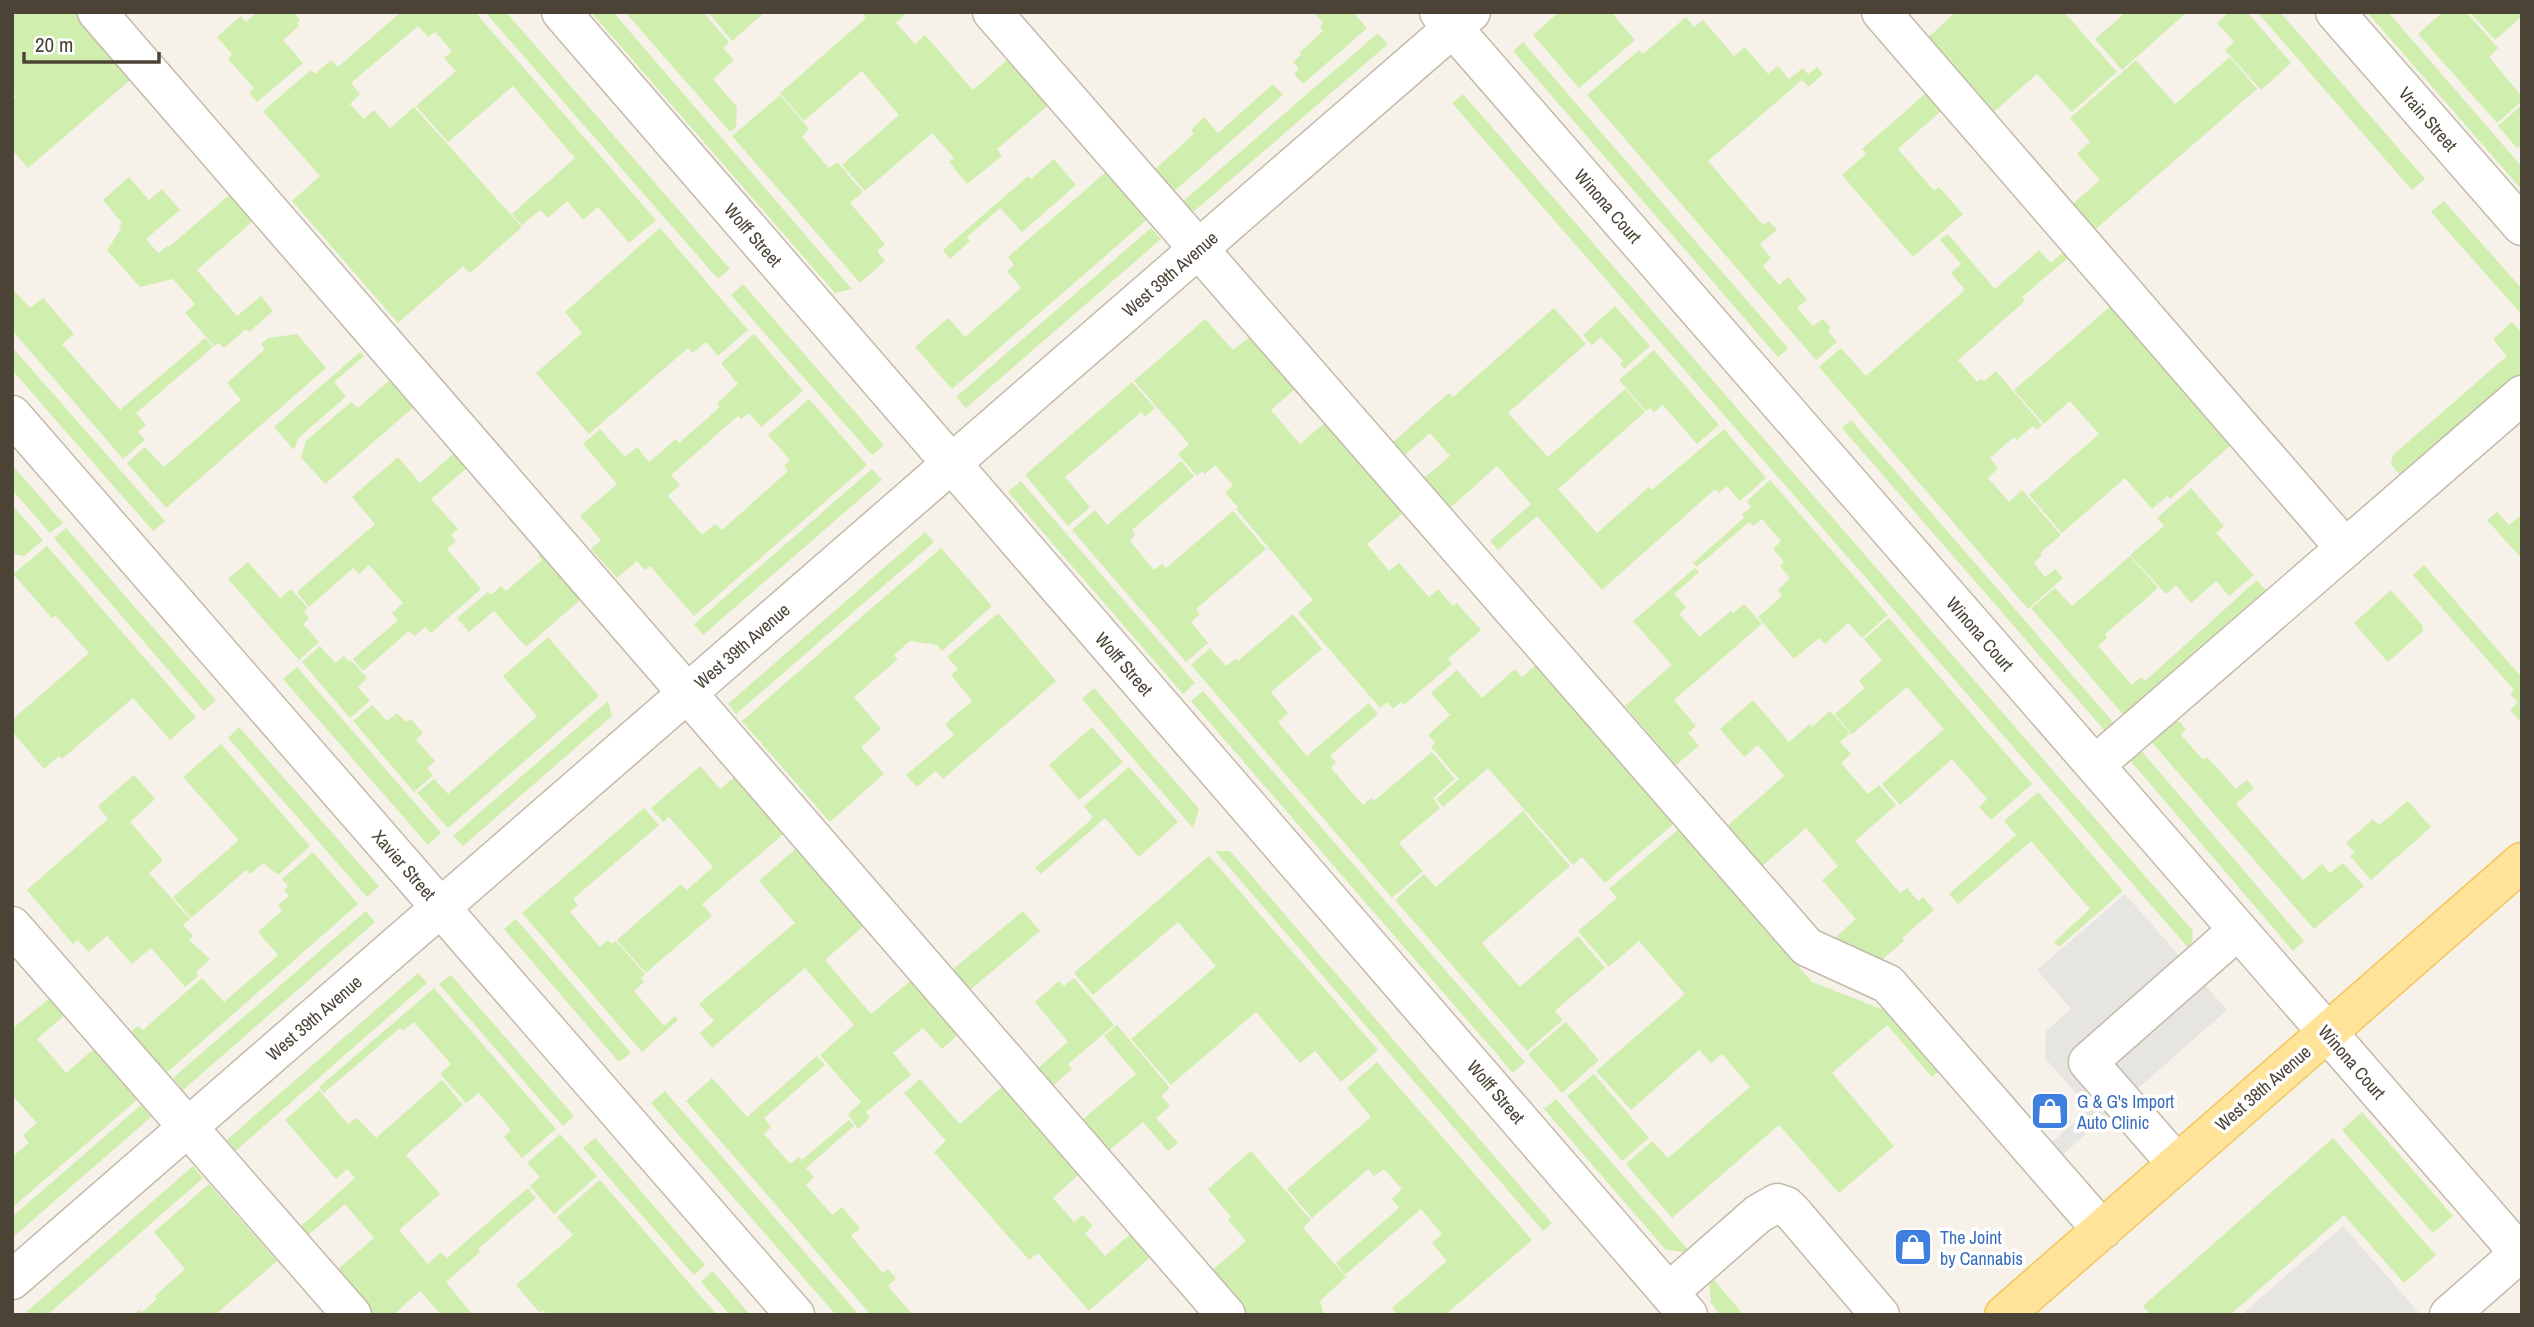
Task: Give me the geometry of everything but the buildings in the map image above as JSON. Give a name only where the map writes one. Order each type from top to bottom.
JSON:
[{"type":"main road","name":"West 38th Avenue","points":[[2004,1315],[2522,862]]},
{"type":"street","points":[[97,12],[1226,1315]]},
{"type":"street","name":"Wolff Street","points":[[561,12],[1679,1303]]},
{"type":"street","points":[[992,12],[1807,947],[1888,984],[2102,1230]]},
{"type":"street","points":[[1881,12],[2345,548]]},
{"type":"street","name":"Vrain Street","points":[[2335,12],[2522,226]]},
{"type":"street","name":"West 39th Avenue","points":[[12,1280],[1198,249],[1454,18]]},
{"type":"street","name":"Winona Court","points":[[1454,18],[2095,765],[2521,1253]]},
{"type":"street","points":[[2095,765],[2522,395]]},
{"type":"street","name":"Xavier Street","points":[[12,415],[795,1315]]},
{"type":"street","points":[[12,926],[352,1315]]},
{"type":"street","points":[[2176,1164],[2088,1062],[2238,930]]},
{"type":"street","points":[[1679,1303],[1758,1214],[1777,1203],[1786,1206],[1794,1214],[1880,1315]]},
{"type":"street","points":[[2449,1315],[2521,1253]]},
{"type":"green space","points":[[12,12],[80,12],[135,76],[28,168],[12,150],[12,100],[16,97],[12,92]]},
{"type":"green space","points":[[257,12],[293,12],[300,20],[297,23],[299,26],[283,40],[303,63],[257,102],[249,93],[254,88],[228,59],[232,54],[217,37],[241,16],[246,22]]},
{"type":"green space","points":[[401,12],[475,12],[656,220],[629,243],[598,207],[583,220],[567,201],[548,218],[540,210],[522,225],[512,214],[575,158],[513,86],[448,142],[416,106],[456,71],[444,58],[452,51],[435,32],[428,37],[418,26],[351,83],[360,94],[350,104],[364,119],[374,110],[390,128],[414,107],[522,227],[470,273],[463,266],[398,323],[292,201],[320,176],[263,111],[311,70],[315,74],[331,60],[338,67]]},
{"type":"green space","points":[[485,12],[506,12],[730,269],[718,279]]},
{"type":"green space","points":[[591,12],[613,12],[852,289],[835,293]]},
{"type":"green space","points":[[625,12],[703,12],[729,42],[723,48],[734,60],[713,79],[737,107],[736,127],[730,132]]},
{"type":"green space","points":[[708,12],[765,12],[732,41]]},
{"type":"green space","points":[[862,12],[908,12],[896,23],[915,44],[925,35],[973,90],[1007,60],[1047,106],[997,149],[1002,156],[967,184],[949,162],[954,158],[932,133],[865,191],[842,165],[899,115],[862,71],[804,121],[780,93],[866,18]]},
{"type":"green space","points":[[1314,12],[1353,12],[1367,28],[1303,84],[1294,74],[1299,69],[1293,62],[1323,31],[1320,27],[1323,23]]},
{"type":"green space","points":[[1559,12],[1611,12],[1635,40],[1579,88],[1533,35]]},
{"type":"green space","points":[[1956,12],[2064,12],[2117,72],[2072,112],[2037,74],[1989,116],[1924,41]]},
{"type":"green space","points":[[2126,12],[2187,12],[2122,70],[2095,39]]},
{"type":"green space","points":[[2229,12],[2247,12],[2291,63],[2261,90],[2225,50],[2234,42],[2217,23]]},
{"type":"green space","points":[[2257,12],[2280,12],[2425,179],[2412,190]]},
{"type":"green space","points":[[2367,12],[2388,12],[2522,167],[2522,190]]},
{"type":"green space","points":[[2443,12],[2466,12],[2498,48],[2489,57],[2519,93],[2522,92],[2522,101],[2497,123],[2418,34]]},
{"type":"green space","points":[[2470,12],[2522,12],[2522,16],[2495,40]]},
{"type":"green space","points":[[1686,17],[1694,27],[1703,20],[1734,56],[1745,47],[1768,74],[1778,66],[1789,79],[1803,68],[1808,74],[1817,67],[1823,74],[1809,87],[1802,80],[1708,161],[1763,225],[1769,221],[1777,230],[1760,244],[1771,258],[1763,266],[1779,285],[1788,277],[1807,300],[1797,308],[1813,326],[1823,319],[1831,328],[1828,331],[1837,342],[1816,360],[1587,95],[1639,50],[1643,54]]},
{"type":"green space","points":[[1378,33],[1388,44],[1192,213],[1182,202]]},
{"type":"green space","points":[[1523,42],[1788,348],[1778,357],[1513,51]]},
{"type":"green space","points":[[2230,57],[2257,89],[2091,233],[2068,208],[2100,180],[2077,154],[2090,142],[2070,118],[2136,60],[2175,104]]},
{"type":"green space","points":[[1273,84],[1283,95],[1172,193],[1153,171],[1194,134],[1191,130],[1204,117],[1218,133]]},
{"type":"green space","points":[[1926,93],[1941,111],[1898,149],[1934,191],[1939,187],[1963,214],[1913,257],[1842,175],[1866,154],[1862,149]]},
{"type":"green space","points":[[1463,94],[2193,931],[2191,951],[1452,103]]},
{"type":"green space","points":[[780,95],[809,129],[802,137],[829,168],[837,162],[863,192],[850,203],[885,244],[877,251],[885,261],[860,283],[732,136]]},
{"type":"green space","points":[[2522,105],[2522,144],[2517,148],[2498,126]]},
{"type":"green space","points":[[1054,159],[1076,185],[1022,232],[1000,208],[967,237],[970,241],[950,259],[943,250],[1028,176],[1031,179]]},
{"type":"green space","points":[[1107,171],[1149,218],[952,389],[915,347],[948,318],[965,337],[1021,288],[1007,271],[1014,265],[1008,257]]},
{"type":"green space","points":[[129,177],[149,200],[162,189],[180,210],[146,239],[158,253],[169,247],[236,189],[259,216],[197,270],[237,316],[261,296],[273,311],[249,332],[246,329],[224,348],[219,343],[214,346],[185,313],[195,304],[173,279],[140,287],[107,250],[122,223],[103,200]]},
{"type":"green space","points":[[2444,201],[2522,289],[2522,315],[2431,212]]},
{"type":"green space","points":[[660,228],[748,330],[718,356],[706,342],[692,353],[688,348],[589,434],[536,373],[582,333],[565,312]]},
{"type":"green space","points":[[1151,228],[1161,239],[966,408],[956,397]]},
{"type":"green space","points":[[1948,234],[1995,289],[2039,250],[2051,263],[2063,252],[2068,258],[2022,297],[2025,301],[1958,360],[1977,382],[1981,379],[1984,381],[1996,371],[2042,425],[2037,430],[2033,426],[2017,440],[2014,437],[1990,458],[1998,468],[1988,478],[2009,502],[2022,490],[2061,535],[2040,553],[2042,555],[2034,563],[2045,577],[2055,569],[2063,578],[2028,609],[1819,367],[1841,348],[1866,376],[1965,290],[1951,273],[1961,264],[1940,240]]},
{"type":"green space","points":[[743,284],[884,445],[872,455],[731,295]]},
{"type":"green space","points":[[12,288],[30,308],[43,298],[74,334],[62,344],[120,410],[205,338],[213,347],[136,413],[146,425],[138,432],[145,440],[123,459],[12,330]]},
{"type":"green space","points":[[2112,305],[2232,444],[2170,499],[2167,496],[2152,509],[2125,478],[2062,533],[2029,495],[2099,434],[2070,401],[2044,424],[2014,390]]},
{"type":"green space","points":[[1615,306],[1650,346],[1624,369],[1620,364],[1623,361],[1601,337],[1592,345],[1583,335]]},
{"type":"green space","points":[[1554,308],[1586,344],[1508,413],[1548,457],[1625,389],[1645,412],[1558,489],[1597,533],[1649,487],[1652,490],[1724,429],[1766,478],[1740,501],[1727,486],[1719,493],[1715,489],[1602,590],[1537,516],[1498,550],[1490,541],[1531,504],[1497,466],[1450,508],[1424,478],[1450,456],[1430,433],[1405,455],[1393,442],[1449,393],[1453,397]]},
{"type":"green space","points":[[1205,319],[1233,350],[1251,336],[1296,388],[1271,410],[1300,444],[1327,421],[1405,511],[1367,544],[1389,571],[1399,563],[1429,597],[1438,589],[1453,606],[1457,603],[1481,630],[1448,659],[1452,664],[1404,705],[1401,702],[1393,709],[1387,702],[1380,708],[1298,613],[1313,600],[1236,509],[1238,507],[1225,493],[1233,485],[1215,465],[1205,474],[1202,471],[1197,476],[1178,454],[1189,444],[1134,381]]},
{"type":"green space","points":[[2512,322],[2522,333],[2522,379],[2404,480],[2391,464],[2393,455],[2507,356],[2493,339]]},
{"type":"green space","points":[[297,334],[326,368],[166,508],[127,463],[145,447],[164,467],[241,400],[227,383],[265,349],[261,344],[268,338]]},
{"type":"green space","points":[[754,334],[803,391],[761,427],[749,413],[741,419],[738,416],[671,475],[680,485],[668,496],[702,535],[715,524],[722,530],[788,471],[784,466],[790,460],[768,435],[809,399],[867,465],[694,616],[650,566],[645,570],[637,561],[617,578],[591,549],[601,540],[580,516],[617,484],[583,444],[600,429],[625,457],[637,447],[649,462],[676,439],[679,443],[720,407],[717,403],[738,384],[721,363]]},
{"type":"green space","points":[[12,347],[165,521],[153,531],[12,370]]},
{"type":"green space","points":[[1654,350],[1719,425],[1697,444],[1663,405],[1654,412],[1650,408],[1646,411],[1619,380]]},
{"type":"green space","points":[[360,352],[364,356],[334,382],[346,397],[298,438],[294,450],[274,427]]},
{"type":"green space","points":[[392,378],[415,406],[325,484],[301,457],[306,441],[351,402],[358,408]]},
{"type":"green space","points":[[1132,382],[1155,408],[1145,417],[1141,412],[1065,477],[1090,507],[1068,526],[1025,475]]},
{"type":"green space","points":[[1851,420],[2119,729],[2110,737],[1842,428]]},
{"type":"green space","points":[[458,443],[474,462],[431,499],[458,529],[451,535],[456,541],[447,549],[481,589],[431,633],[425,627],[415,636],[409,631],[363,671],[353,659],[398,620],[392,613],[403,603],[369,565],[359,574],[353,568],[309,607],[297,592],[375,524],[352,497],[398,457],[420,483],[453,454],[449,450]]},
{"type":"green space","points":[[1181,461],[1194,476],[1132,530],[1135,535],[1130,541],[1154,570],[1162,564],[1166,568],[1233,511],[1266,549],[1196,609],[1200,614],[1191,622],[1208,643],[1186,662],[1072,530],[1095,510],[1107,525]]},
{"type":"green space","points":[[12,465],[63,523],[50,533],[12,490]]},
{"type":"green space","points":[[872,469],[882,480],[703,635],[694,624]]},
{"type":"green space","points":[[1770,480],[1888,615],[1862,638],[1848,623],[1825,644],[1819,638],[1794,659],[1758,617],[1782,596],[1778,590],[1790,578],[1780,566],[1784,562],[1773,549],[1781,541],[1762,519],[1753,526],[1749,522],[1697,567],[1693,563],[1744,518],[1742,515],[1751,507],[1747,501]]},
{"type":"green space","points":[[1021,481],[1195,683],[1183,694],[1008,492]]},
{"type":"green space","points":[[2191,488],[2224,526],[2216,533],[2254,575],[2229,596],[2216,581],[2191,603],[2176,585],[2166,594],[2130,555],[2164,526],[2157,518]]},
{"type":"green space","points":[[12,505],[43,540],[24,556],[12,554]]},
{"type":"green space","points":[[2497,512],[2509,525],[2522,514],[2522,559],[2487,520]]},
{"type":"green space","points":[[66,528],[216,700],[204,711],[54,538]]},
{"type":"green space","points":[[925,532],[934,542],[736,714],[728,704]]},
{"type":"green space","points":[[47,546],[196,717],[170,740],[133,698],[62,759],[59,756],[44,769],[12,731],[12,720],[89,653],[56,616],[52,618],[13,574]]},
{"type":"green space","points":[[548,547],[588,593],[526,647],[494,611],[469,632],[457,618],[488,592],[491,595],[501,586],[506,591],[542,560],[538,556]]},
{"type":"green space","points":[[941,548],[992,606],[942,651],[937,645],[910,641],[894,655],[898,659],[854,697],[881,729],[861,747],[884,774],[830,822],[742,721]]},
{"type":"green space","points":[[2130,556],[2158,588],[2105,634],[2107,638],[2098,646],[2132,685],[2141,677],[2145,681],[2257,580],[2270,595],[2127,719],[2031,608],[2055,588],[2072,606]]},
{"type":"green space","points":[[248,562],[280,598],[291,589],[308,608],[304,612],[309,618],[303,624],[319,642],[299,660],[228,579]]},
{"type":"green space","points":[[2424,565],[2522,678],[2522,723],[2510,710],[2518,702],[2510,694],[2514,690],[2413,575]]},
{"type":"green space","points":[[1695,568],[1699,572],[1674,594],[1686,607],[1679,614],[1700,637],[1731,611],[1733,613],[1744,604],[1762,624],[1674,700],[1696,726],[1688,733],[1699,746],[1676,765],[1625,706],[1672,665],[1633,621]]},
{"type":"green space","points":[[2391,590],[2422,625],[2423,631],[2388,662],[2354,623]]},
{"type":"green space","points":[[998,613],[1056,681],[943,779],[936,771],[917,787],[906,775],[954,735],[945,724],[972,701],[951,675],[958,669],[947,657]]},
{"type":"green space","points":[[1293,614],[1322,649],[1271,692],[1288,713],[1278,722],[1307,756],[1369,703],[1378,714],[1330,756],[1336,762],[1331,768],[1363,805],[1371,798],[1374,801],[1432,752],[1455,779],[1433,798],[1440,808],[1399,843],[1423,871],[1392,898],[1191,665],[1210,648],[1226,666],[1236,659],[1238,661]]},
{"type":"green space","points":[[1889,618],[2032,784],[1991,820],[1979,807],[1987,799],[1952,759],[1900,805],[1882,784],[1944,729],[1907,687],[1852,734],[1835,714],[1865,688],[1859,681],[1882,660],[1864,639]]},
{"type":"green space","points":[[548,637],[599,696],[448,828],[417,793],[434,779],[448,794],[537,716],[503,676]]},
{"type":"green space","points":[[320,646],[335,663],[344,656],[349,662],[351,660],[367,678],[358,687],[370,701],[350,718],[302,662]]},
{"type":"green space","points":[[1539,662],[1678,820],[1605,883],[1582,857],[1573,865],[1488,768],[1443,807],[1436,799],[1459,779],[1431,747],[1435,743],[1428,735],[1450,715],[1431,693],[1457,670],[1482,698],[1515,669],[1522,677]]},
{"type":"green space","points":[[297,667],[441,833],[428,845],[283,679]]},
{"type":"green space","points":[[1094,688],[1199,809],[1193,828],[1082,699]]},
{"type":"green space","points":[[1203,691],[1525,1062],[1513,1073],[1191,701]]},
{"type":"green space","points":[[1753,700],[1789,742],[1830,711],[1850,733],[1840,742],[1851,754],[1841,763],[1868,794],[1879,785],[1896,805],[1855,841],[1900,893],[1907,888],[1918,901],[1923,897],[1934,910],[1879,962],[1830,942],[1856,919],[1822,880],[1838,866],[1806,828],[1761,867],[1726,827],[1784,776],[1758,745],[1744,757],[1720,729]]},
{"type":"green space","points":[[608,701],[612,716],[463,846],[453,836]]},
{"type":"green space","points":[[372,705],[387,721],[397,713],[406,722],[411,719],[423,733],[416,740],[435,761],[427,768],[433,775],[414,792],[353,721]]},
{"type":"green space","points":[[2170,720],[2180,722],[2186,729],[2181,735],[2203,760],[2207,757],[2236,789],[2247,780],[2254,788],[2236,804],[2303,880],[2322,864],[2330,873],[2343,863],[2364,886],[2314,929],[2148,738]]},
{"type":"green space","points":[[239,727],[379,886],[367,897],[228,738]]},
{"type":"green space","points":[[1092,727],[1123,762],[1079,800],[1049,765]]},
{"type":"green space","points":[[2134,742],[2304,941],[2293,951],[2123,752]]},
{"type":"green space","points":[[221,744],[310,846],[278,875],[263,863],[250,874],[246,870],[191,918],[173,897],[239,840],[183,777]]},
{"type":"green space","points":[[700,766],[720,789],[738,774],[787,831],[702,904],[712,916],[646,973],[617,940],[681,884],[687,890],[713,867],[669,817],[663,822],[651,808]]},
{"type":"green space","points":[[1129,767],[1178,822],[1139,857],[1105,818],[1041,874],[1035,868],[1093,818],[1084,806]]},
{"type":"green space","points":[[134,775],[155,799],[130,822],[163,860],[149,873],[190,919],[183,925],[193,936],[189,940],[210,959],[196,972],[198,976],[185,987],[151,948],[132,964],[107,936],[88,952],[78,940],[73,944],[27,890],[108,819],[98,806]]},
{"type":"green space","points":[[2038,792],[2123,891],[2059,947],[2054,942],[2090,909],[2031,841],[1958,904],[1949,894],[2016,835],[2004,821]]},
{"type":"green space","points":[[2408,801],[2431,827],[2371,880],[2350,856],[2355,852],[2346,843],[2373,819],[2379,825]]},
{"type":"green space","points":[[644,808],[659,825],[573,899],[578,905],[570,912],[600,947],[608,940],[612,944],[616,941],[645,974],[641,978],[644,982],[634,991],[664,1026],[675,1016],[678,1020],[642,1052],[522,913]]},
{"type":"green space","points":[[1523,811],[1570,866],[1482,943],[1520,987],[1578,936],[1605,968],[1555,1011],[1563,1020],[1527,1051],[1395,900],[1424,874],[1436,887]]},
{"type":"green space","points":[[1680,828],[1812,982],[1902,1017],[1945,1066],[1932,1077],[1887,1025],[1832,1073],[1894,1146],[1839,1193],[1779,1125],[1672,1218],[1626,1164],[1652,1141],[1668,1158],[1750,1087],[1722,1054],[1711,1063],[1699,1050],[1631,1110],[1596,1071],[1685,994],[1639,941],[1609,967],[1578,931],[1617,898],[1609,889]]},
{"type":"green space","points":[[800,845],[867,923],[825,960],[871,1014],[915,977],[962,1031],[942,1049],[923,1028],[893,1053],[911,1075],[866,1112],[870,1118],[858,1129],[848,1114],[861,1102],[820,1055],[854,1025],[805,968],[712,1048],[700,1033],[714,1021],[699,1004],[795,923],[759,881]]},
{"type":"green space","points":[[1215,851],[1230,851],[1552,1223],[1543,1231]]},
{"type":"green space","points":[[313,852],[358,904],[164,1075],[128,1034],[138,1026],[143,1030],[202,978],[224,1002],[278,955],[258,932],[282,911],[278,905],[289,896],[284,890],[288,886],[282,879]]},
{"type":"green space","points":[[1209,856],[1378,1050],[1341,1082],[1315,1051],[1300,1063],[1256,1012],[1171,1085],[1131,1039],[1216,966],[1178,922],[1093,995],[1074,973]]},
{"type":"green space","points":[[366,911],[375,922],[183,1090],[173,1078]]},
{"type":"green space","points":[[1023,911],[1040,931],[970,990],[952,970]]},
{"type":"green space","points":[[516,919],[631,1053],[619,1062],[504,929]]},
{"type":"green space","points":[[418,973],[427,983],[231,1155],[222,1144]]},
{"type":"green space","points":[[451,975],[574,1116],[563,1126],[439,984]]},
{"type":"green space","points":[[1074,978],[1114,1025],[1068,1064],[1072,1069],[1046,1092],[1031,1074],[1068,1042],[1035,1002],[1059,981],[1064,986]]},
{"type":"green space","points":[[434,988],[556,1129],[522,1158],[504,1137],[511,1130],[479,1093],[466,1103],[440,1074],[451,1064],[414,1022],[403,1031],[400,1028],[324,1093],[319,1087]]},
{"type":"green space","points":[[50,998],[65,1015],[37,1039],[66,1073],[95,1048],[139,1098],[12,1208],[12,1157],[29,1143],[23,1135],[37,1123],[12,1095],[12,1029]]},
{"type":"green space","points":[[1566,1022],[1599,1060],[1562,1093],[1528,1054]]},
{"type":"green space","points":[[1117,1025],[1170,1088],[1161,1096],[1170,1106],[1156,1118],[1178,1143],[1168,1151],[1143,1122],[1100,1158],[1074,1127],[1136,1074],[1104,1036]]},
{"type":"green space","points":[[817,1056],[825,1065],[764,1118],[771,1127],[764,1134],[790,1164],[799,1157],[802,1160],[849,1120],[854,1126],[806,1168],[814,1177],[806,1185],[832,1215],[842,1207],[860,1228],[851,1236],[883,1273],[888,1269],[896,1278],[888,1286],[913,1315],[871,1315],[686,1101],[712,1078],[747,1117]]},
{"type":"green space","points":[[1377,1062],[1532,1240],[1445,1315],[1398,1315],[1392,1308],[1447,1261],[1432,1243],[1442,1234],[1421,1209],[1345,1275],[1336,1263],[1399,1208],[1392,1199],[1402,1189],[1384,1169],[1374,1176],[1368,1169],[1312,1218],[1287,1189],[1371,1117],[1347,1088]]},
{"type":"green space","points":[[1594,1074],[1649,1138],[1622,1161],[1567,1096]]},
{"type":"green space","points":[[920,1079],[960,1124],[1002,1087],[1078,1175],[1053,1198],[1074,1222],[1083,1215],[1093,1226],[1085,1233],[1105,1256],[1135,1230],[1155,1253],[1089,1311],[1038,1253],[1029,1260],[934,1152],[946,1141],[904,1093]]},
{"type":"green space","points":[[442,1080],[463,1105],[406,1155],[440,1194],[399,1230],[428,1264],[441,1252],[447,1258],[528,1188],[536,1198],[478,1249],[480,1252],[446,1282],[471,1313],[469,1315],[441,1315],[420,1291],[393,1315],[369,1315],[337,1270],[374,1238],[345,1204],[307,1236],[298,1229],[355,1178],[347,1169],[336,1179],[285,1120],[319,1090],[348,1124],[357,1118],[376,1138]]},
{"type":"green space","points":[[665,1091],[859,1315],[836,1315],[651,1103]]},
{"type":"green space","points":[[1556,1099],[1691,1253],[1666,1250],[1544,1109]]},
{"type":"green space","points":[[141,1105],[151,1117],[12,1238],[12,1217]]},
{"type":"green space","points":[[2362,1112],[2453,1216],[2433,1233],[2342,1130]]},
{"type":"green space","points":[[560,1134],[597,1176],[554,1214],[530,1186],[540,1177],[527,1163]]},
{"type":"green space","points":[[595,1138],[705,1265],[694,1275],[583,1148]]},
{"type":"green space","points":[[2333,1138],[2436,1255],[2404,1283],[2344,1215],[2230,1315],[2151,1315],[2143,1306]]},
{"type":"green space","points":[[1251,1151],[1311,1220],[1303,1228],[1346,1277],[1320,1301],[1324,1315],[1245,1315],[1209,1273],[1246,1241],[1228,1220],[1231,1217],[1208,1189]]},
{"type":"green space","points":[[193,1166],[203,1178],[47,1315],[23,1315]]},
{"type":"green space","points":[[600,1180],[717,1315],[548,1315],[543,1310],[540,1313],[516,1285],[573,1235],[557,1217]]},
{"type":"green space","points":[[209,1184],[277,1261],[215,1315],[134,1315],[139,1310],[142,1312],[157,1299],[155,1296],[185,1269],[154,1232]]},
{"type":"green space","points":[[713,1271],[750,1315],[730,1315],[701,1282]]},
{"type":"green space","points":[[1708,1273],[1744,1315],[1720,1315],[1711,1303]]},
{"type":"shaded area","points":[[2125,894],[2227,1010],[2061,1156],[2050,1144],[2090,1109],[2045,1058],[2046,1031],[2071,1009],[2037,970]]},
{"type":"shaded area","points":[[2343,1226],[2421,1315],[2241,1315]]},
{"type":"place","name":"G & G's Import Auto Clinic","points":[[2050,1111]]},
{"type":"place","name":"The Joint by Cannabis","points":[[1913,1247]]}]
